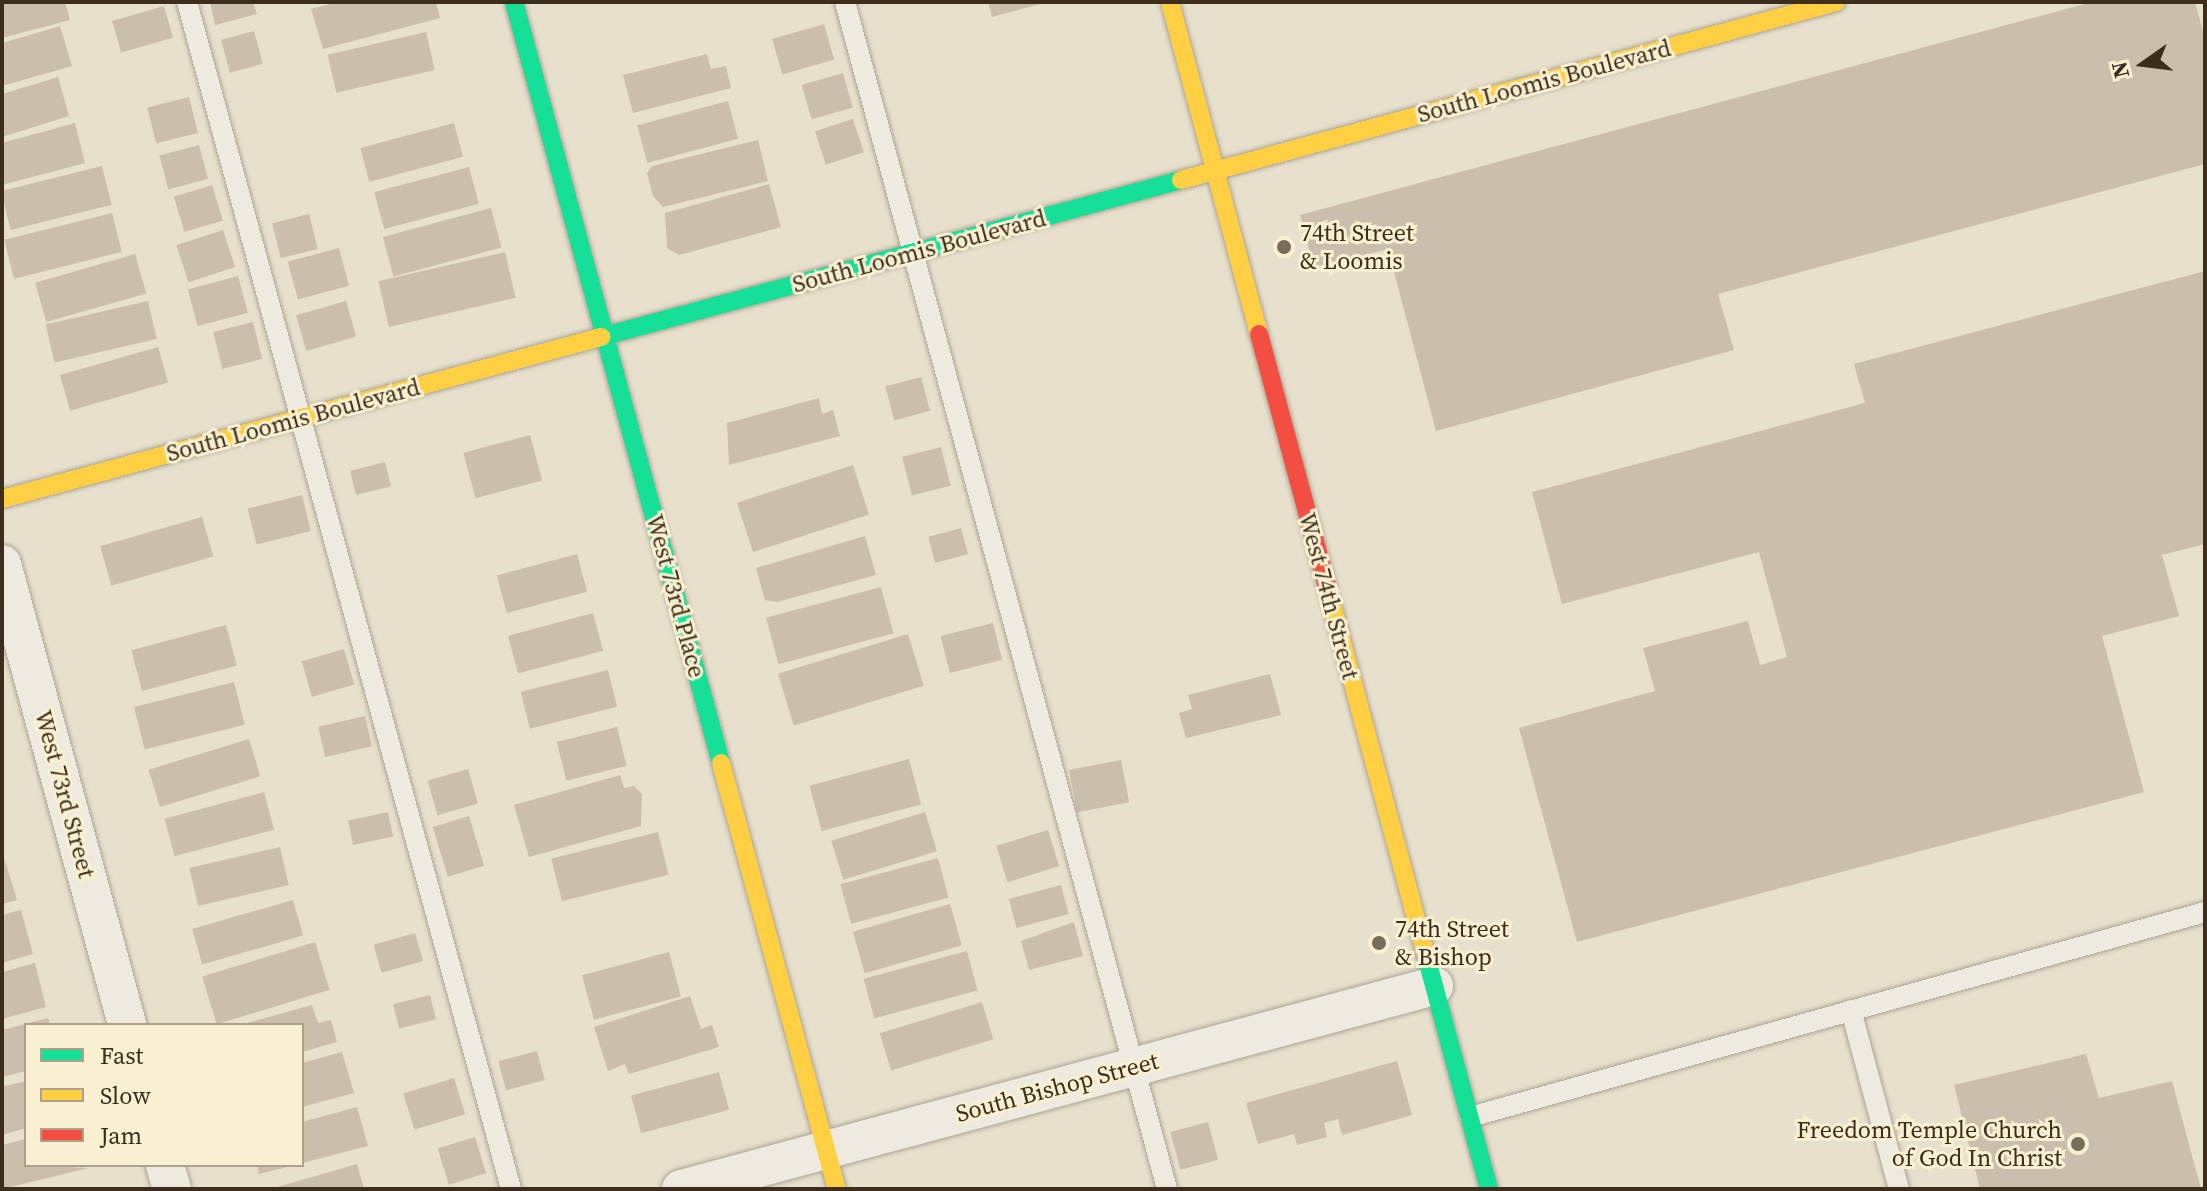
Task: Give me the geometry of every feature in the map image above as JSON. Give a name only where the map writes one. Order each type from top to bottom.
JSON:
[{"type":"street","name":"West 73rd Place","points":[[514,2],[837,1189]]},
{"type":"street","name":"West 74th Street","points":[[1170,2],[1489,1189]]},
{"type":"street","name":"South Loomis Boulevard","points":[[2,499],[1836,2]]},
{"type":"street","name":"West 73rd Street","points":[[2,564],[126,1023]]},
{"type":"street","name":"South Bishop Street","points":[[681,1189],[1434,986]]},
{"type":"street","points":[[166,1167],[172,1189]]},
{"type":"lane","points":[[187,2],[511,1189]]},
{"type":"lane","points":[[845,2],[1167,1189]]},
{"type":"lane","points":[[1470,1117],[2205,912]]},
{"type":"lane","points":[[1851,1010],[1899,1189]]},
{"type":"building","points":[[2,2],[65,2],[70,20],[2,38]]},
{"type":"building","points":[[210,2],[253,2],[257,14],[215,25]]},
{"type":"building","points":[[338,2],[436,2],[440,18],[323,49],[311,9]]},
{"type":"building","points":[[988,2],[1044,2],[1044,3],[992,17]]},
{"type":"building","points":[[2092,2],[2195,2],[2205,39],[2205,164],[1718,294],[1734,350],[1436,431],[1388,249],[1314,268],[1300,215]]},
{"type":"building","points":[[164,6],[173,38],[121,53],[112,21]]},
{"type":"building","points":[[824,24],[834,60],[782,74],[772,39]]},
{"type":"building","points":[[60,26],[72,66],[2,86],[2,43]]},
{"type":"building","points":[[254,31],[263,64],[230,73],[221,40]]},
{"type":"building","points":[[426,32],[435,70],[336,93],[328,55]]},
{"type":"building","points":[[707,54],[711,69],[726,66],[731,88],[633,113],[623,75]]},
{"type":"building","points":[[843,73],[853,108],[812,119],[802,85]]},
{"type":"building","points":[[58,77],[69,116],[2,137],[2,94]]},
{"type":"building","points":[[189,97],[198,133],[156,143],[147,107]]},
{"type":"building","points":[[728,101],[738,139],[647,163],[637,125]]},
{"type":"building","points":[[853,119],[864,152],[826,165],[815,131]]},
{"type":"building","points":[[75,123],[85,163],[2,185],[2,143]]},
{"type":"building","points":[[454,123],[463,157],[369,182],[360,148]]},
{"type":"building","points":[[758,140],[768,181],[663,207],[653,196],[647,173],[652,166]]},
{"type":"building","points":[[199,145],[208,179],[168,189],[159,156]]},
{"type":"building","points":[[102,166],[112,205],[11,230],[2,191]]},
{"type":"building","points":[[469,167],[479,204],[384,229],[374,192]]},
{"type":"building","points":[[769,184],[781,227],[679,255],[667,248],[665,213]]},
{"type":"building","points":[[212,185],[223,220],[185,232],[174,197]]},
{"type":"building","points":[[491,208],[502,248],[393,277],[383,237]]},
{"type":"building","points":[[112,213],[122,252],[14,279],[4,240]]},
{"type":"building","points":[[309,214],[318,249],[281,258],[272,223]]},
{"type":"building","points":[[223,230],[235,267],[188,282],[176,245]]},
{"type":"building","points":[[339,248],[349,286],[298,299],[288,262]]},
{"type":"building","points":[[505,252],[516,298],[389,327],[378,281]]},
{"type":"building","points":[[135,254],[146,293],[46,322],[35,283]]},
{"type":"building","points":[[2205,271],[2205,544],[2162,555],[2179,616],[2102,636],[2144,792],[1577,942],[1519,728],[1655,691],[1643,648],[1748,621],[1760,665],[1787,657],[1759,552],[1562,604],[1532,492],[1865,403],[1854,364]]},
{"type":"building","points":[[238,276],[248,313],[198,326],[188,289]]},
{"type":"building","points":[[148,301],[157,339],[54,363],[46,325]]},
{"type":"building","points":[[346,301],[356,337],[306,351],[296,315]]},
{"type":"building","points":[[253,322],[262,359],[222,369],[213,332]]},
{"type":"building","points":[[158,347],[168,383],[70,411],[60,375]]},
{"type":"building","points":[[921,377],[930,411],[894,420],[885,387]]},
{"type":"building","points":[[819,398],[822,414],[833,410],[840,436],[729,465],[727,423]]},
{"type":"building","points":[[530,435],[542,480],[476,498],[463,453]]},
{"type":"building","points":[[941,447],[951,486],[912,495],[902,457]]},
{"type":"building","points":[[385,462],[391,486],[356,495],[350,471]]},
{"type":"building","points":[[853,465],[869,514],[753,552],[737,503]]},
{"type":"building","points":[[302,495],[311,531],[257,544],[248,509]]},
{"type":"building","points":[[202,517],[213,556],[111,586],[100,546]]},
{"type":"building","points":[[961,528],[968,554],[935,563],[928,537]]},
{"type":"building","points":[[865,536],[876,575],[777,602],[765,600],[756,568]]},
{"type":"building","points":[[577,554],[587,592],[507,613],[497,575]]},
{"type":"building","points":[[881,587],[893,633],[778,664],[766,618]]},
{"type":"building","points":[[593,613],[603,651],[518,673],[508,636]]},
{"type":"building","points":[[993,623],[1002,660],[950,673],[941,636]]},
{"type":"building","points":[[226,625],[237,666],[142,691],[131,650]]},
{"type":"building","points":[[908,634],[924,686],[794,725],[778,674]]},
{"type":"building","points":[[344,649],[354,685],[312,697],[302,661]]},
{"type":"building","points":[[608,670],[617,707],[530,729],[521,692]]},
{"type":"building","points":[[1270,674],[1281,715],[1186,738],[1179,713],[1192,709],[1188,695]]},
{"type":"building","points":[[234,682],[245,725],[145,750],[134,707]]},
{"type":"building","points":[[365,716],[372,746],[325,757],[318,727]]},
{"type":"building","points":[[617,727],[627,766],[567,781],[557,742]]},
{"type":"building","points":[[249,739],[260,776],[160,807],[149,770]]},
{"type":"building","points":[[909,759],[921,804],[822,831],[810,786]]},
{"type":"building","points":[[1121,760],[1129,802],[1077,812],[1069,770]]},
{"type":"building","points":[[468,769],[478,804],[438,815],[428,781]]},
{"type":"building","points":[[620,775],[624,788],[634,786],[642,794],[641,826],[529,857],[514,805]]},
{"type":"building","points":[[264,792],[274,830],[175,856],[165,819]]},
{"type":"building","points":[[388,812],[393,836],[353,845],[348,821]]},
{"type":"building","points":[[925,812],[937,851],[843,880],[831,841]]},
{"type":"building","points":[[469,816],[484,866],[448,877],[433,827]]},
{"type":"building","points":[[1048,830],[1059,866],[1007,882],[996,846]]},
{"type":"building","points":[[658,832],[669,875],[562,901],[551,859]]},
{"type":"building","points":[[280,847],[289,885],[198,906],[189,868]]},
{"type":"building","points":[[2,851],[17,900],[2,904]]},
{"type":"building","points":[[938,858],[949,898],[851,924],[840,884]]},
{"type":"building","points":[[1061,885],[1069,914],[1017,928],[1009,899]]},
{"type":"building","points":[[293,900],[303,936],[202,965],[192,929]]},
{"type":"building","points":[[950,904],[962,945],[865,973],[853,932]]},
{"type":"building","points":[[21,910],[33,954],[2,963],[2,915]]},
{"type":"building","points":[[1074,922],[1083,956],[1029,970],[1021,941]]},
{"type":"building","points":[[415,933],[423,961],[382,973],[374,945]]},
{"type":"building","points":[[315,942],[330,990],[216,1023],[202,976]]},
{"type":"building","points":[[967,951],[978,991],[874,1018],[864,979]]},
{"type":"building","points":[[669,952],[681,996],[594,1020],[582,975]]},
{"type":"building","points":[[35,963],[46,1007],[2,1019],[2,972]]},
{"type":"building","points":[[430,995],[436,1019],[399,1028],[393,1004]]},
{"type":"building","points":[[690,996],[701,1029],[712,1025],[719,1047],[629,1074],[625,1064],[608,1071],[594,1027]]},
{"type":"building","points":[[982,1002],[993,1039],[891,1071],[880,1033]]},
{"type":"building","points":[[312,1005],[318,1023],[331,1020],[337,1042],[304,1051],[304,1023],[247,1023]]},
{"type":"building","points":[[48,1018],[49,1023],[29,1023]]},
{"type":"building","points":[[24,1024],[24,1072],[2,1077],[2,1030]]},
{"type":"building","points":[[537,1051],[545,1080],[506,1090],[498,1061]]},
{"type":"building","points":[[342,1052],[354,1093],[304,1106],[304,1062]]},
{"type":"building","name":"Freedom Temple Church of God In Christ","points":[[2086,1054],[2099,1098],[2172,1081],[2201,1189],[1980,1189],[1954,1085]]},
{"type":"building","points":[[1397,1061],[1412,1115],[1342,1135],[1338,1119],[1324,1123],[1327,1137],[1297,1145],[1294,1134],[1258,1144],[1246,1103]]},
{"type":"building","points":[[719,1072],[729,1110],[641,1133],[631,1096]]},
{"type":"building","points":[[454,1078],[465,1114],[414,1130],[403,1093]]},
{"type":"building","points":[[24,1082],[24,1129],[2,1135],[2,1087]]},
{"type":"building","points":[[357,1107],[368,1146],[304,1162],[304,1121]]},
{"type":"building","points":[[1208,1122],[1218,1160],[1180,1170],[1170,1132]]},
{"type":"building","points":[[475,1137],[486,1173],[449,1185],[438,1148]]},
{"type":"building","points":[[24,1140],[24,1167],[89,1168],[2,1189],[2,1145]]},
{"type":"building","points":[[357,1164],[364,1189],[274,1189],[274,1188]]},
{"type":"building","points":[[257,1167],[287,1167],[259,1174]]},
{"type":"traffic: fast","points":[[514,2],[721,763]]},
{"type":"traffic: fast","points":[[601,337],[1181,180]]},
{"type":"traffic: fast","points":[[1426,956],[1489,1189]]},
{"type":"traffic: slow","points":[[1170,2],[1259,334]]},
{"type":"traffic: slow","points":[[1181,180],[1836,2]]},
{"type":"traffic: slow","points":[[2,499],[601,337]]},
{"type":"traffic: slow","points":[[1328,590],[1426,956]]},
{"type":"traffic: slow","points":[[721,763],[837,1189]]},
{"type":"traffic: jam","points":[[1259,334],[1328,590]]},
{"type":"place","name":"74th Street & Loomis","points":[[1284,247]]},
{"type":"place","name":"74th Street & Bishop","points":[[1379,943]]},
{"type":"place","name":"Freedom Temple Church of God In Christ","points":[[2078,1144]]}]
